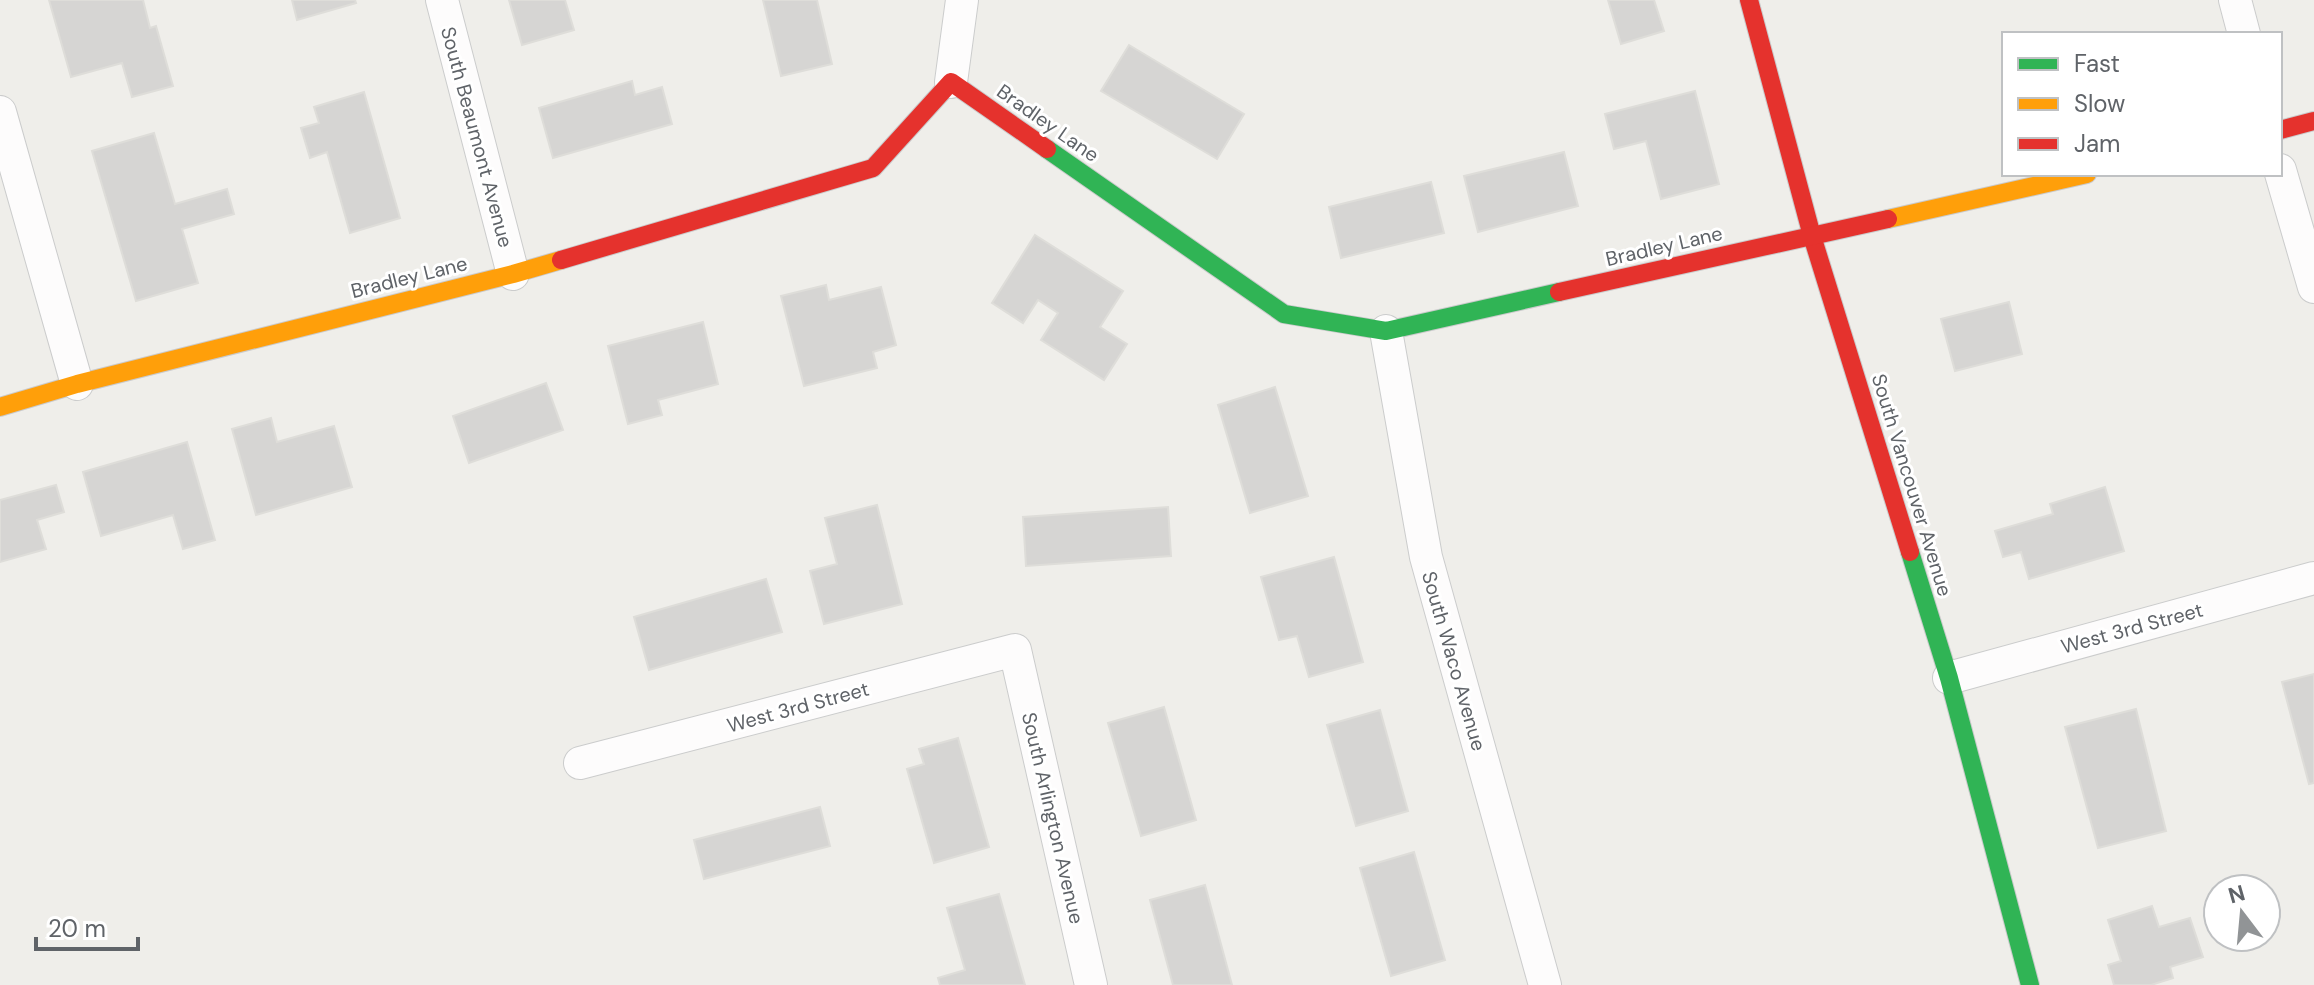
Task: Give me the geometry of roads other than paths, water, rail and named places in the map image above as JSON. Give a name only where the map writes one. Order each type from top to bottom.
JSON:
[{"type":"street","name":"South Beaumont Avenue","points":[[442,0],[513,274]]},
{"type":"street","points":[[951,82],[962,0]]},
{"type":"street","name":"South Vancouver Avenue","points":[[1749,0],[1812,236],[1949,678],[2030,985]]},
{"type":"street","points":[[2235,0],[2243,32]]},
{"type":"street","name":"Bradley Lane","points":[[0,407],[77,384],[513,274],[873,168],[951,82],[1284,314],[1386,331],[2078,176]]},
{"type":"street","points":[[0,112],[77,384]]},
{"type":"street","points":[[2282,129],[2314,121]]},
{"type":"street","points":[[2282,176],[2314,287]]},
{"type":"street","name":"South Waco Avenue","points":[[1386,331],[1426,557],[1545,985]]},
{"type":"street","name":"West 3rd Street","points":[[1949,678],[2314,578]]},
{"type":"street","name":"West 3rd Street","points":[[580,763],[1015,650]]},
{"type":"street","name":"South Arlington Avenue","points":[[1015,650],[1091,985]]}]
